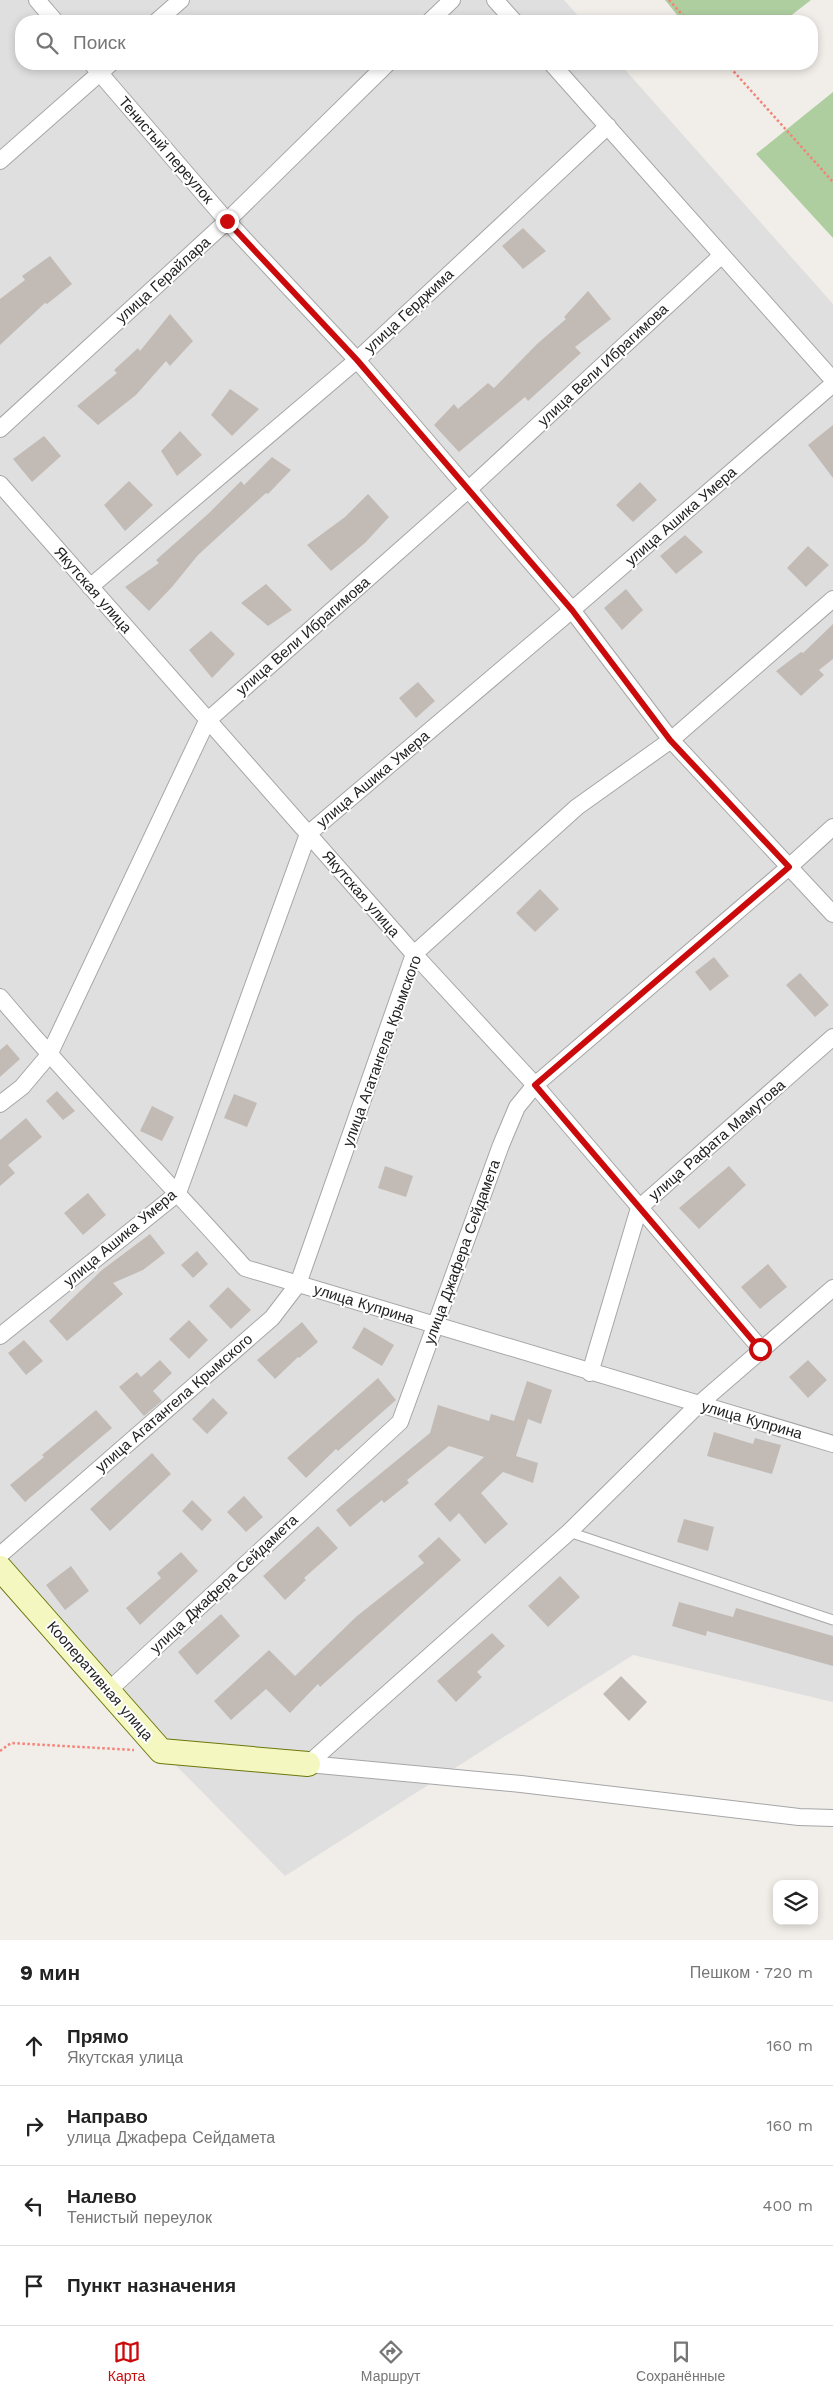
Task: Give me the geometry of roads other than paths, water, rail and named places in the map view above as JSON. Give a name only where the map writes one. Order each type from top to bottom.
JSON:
[{"type":"street","points":[[37,0],[50,15]]},
{"type":"street","points":[[164,15],[181,0]]},
{"type":"street","points":[[436,15],[452,0]]},
{"type":"street","points":[[496,0],[509,15]]},
{"type":"street","points":[[0,161],[97,70]]},
{"type":"street","name":"Тенистый переулок","points":[[102,70],[227,221],[357,360],[572,610],[670,740],[833,914]]},
{"type":"street","name":"улица Герайлара","points":[[0,429],[227,221],[381,70]]},
{"type":"street","points":[[557,70],[833,380]]},
{"type":"street","name":"улица Герджима","points":[[90,586],[357,360],[608,126]]},
{"type":"street","name":"улица Вели Ибрагимова","points":[[0,1104],[22,1087],[49,1055],[207,721],[469,489],[722,255]]},
{"type":"street","name":"улица Ашика Умера","points":[[0,1336],[178,1193],[308,834],[572,610],[833,384]]},
{"type":"street","name":"Якутская улица","points":[[0,484],[414,954],[535,1085],[760,1349]]},
{"type":"street","name":"улица Агатангела Крымского","points":[[0,1555],[272,1318],[298,1284],[414,954],[577,807],[670,740],[833,599]]},
{"type":"street","name":"улица Джафера Сейдамета","points":[[108,1691],[400,1422],[501,1145],[517,1108],[535,1085],[833,827]]},
{"type":"street","name":"улица Куприна","points":[[0,998],[49,1055],[178,1193],[244,1268],[590,1373],[833,1444]]},
{"type":"street","name":"улица Рафата Мамутова","points":[[590,1373],[639,1208],[833,1037]]},
{"type":"street","points":[[308,1764],[569,1532],[698,1405],[760,1349],[833,1288]]},
{"type":"street","name":"Кооперативная улица","points":[[0,1568],[161,1751],[308,1764]]},
{"type":"street","points":[[308,1764],[521,1784],[799,1817],[833,1818]]},
{"type":"lane","points":[[569,1532],[833,1620]]}]
